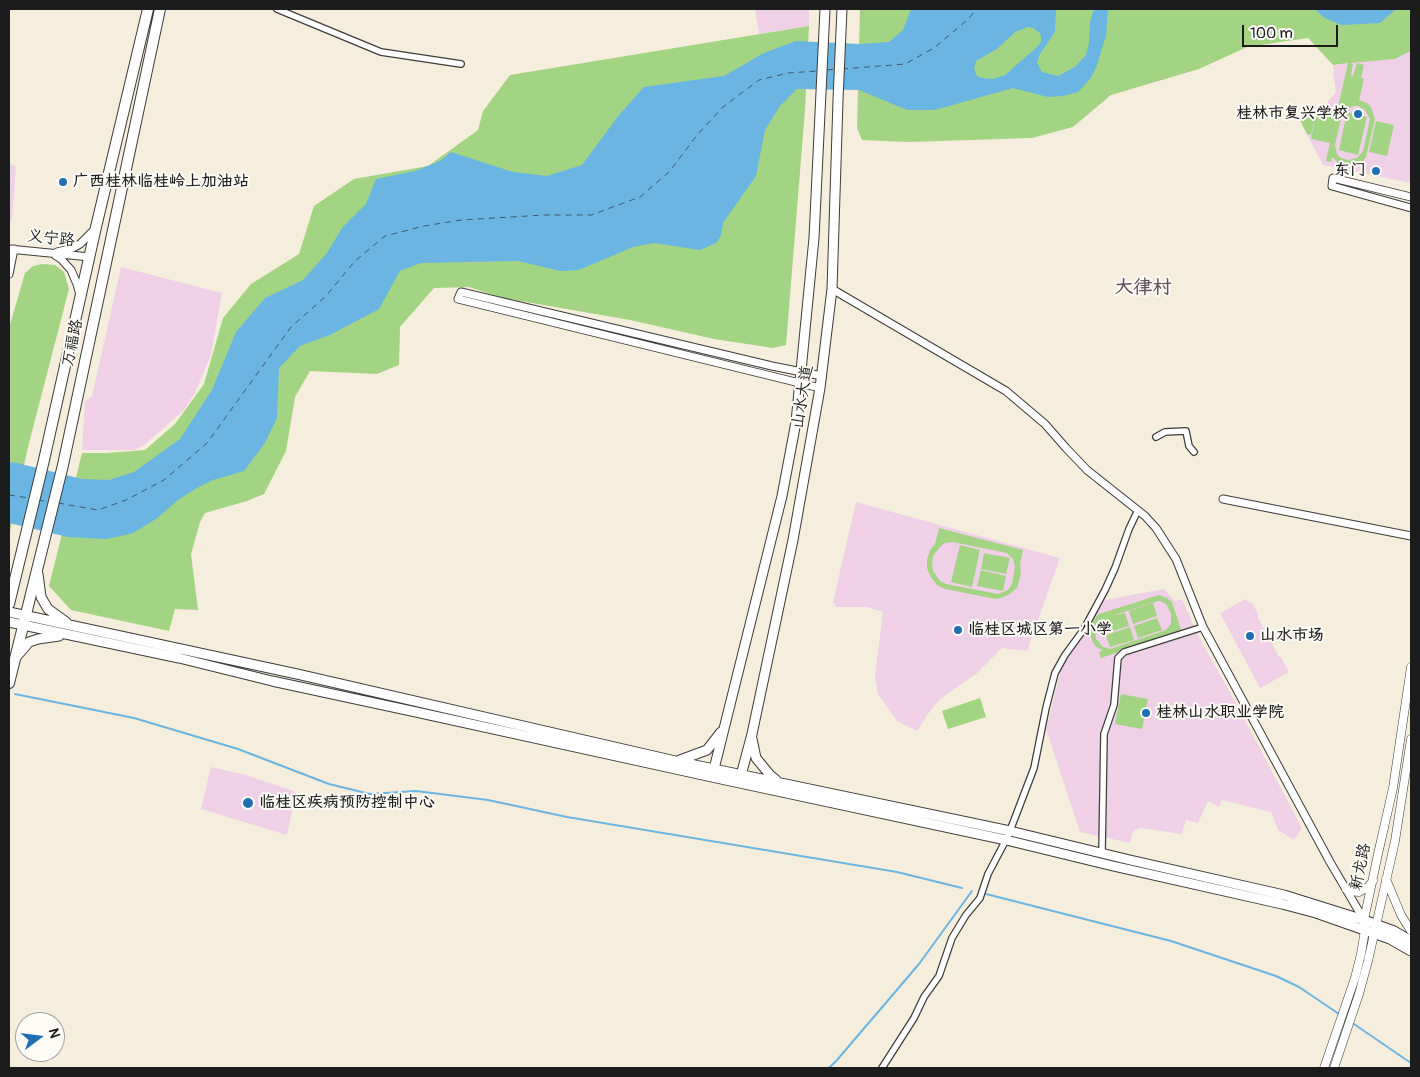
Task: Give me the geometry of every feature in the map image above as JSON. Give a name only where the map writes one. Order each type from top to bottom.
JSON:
[{"type":"highway","name":"万福路","points":[[9,604],[148,9]]},
{"type":"highway","name":"万福路","points":[[9,683],[63,465],[160,9]]},
{"type":"main road","name":"山水大道","points":[[713,773],[782,496],[796,422],[814,238],[825,9]]},
{"type":"main road","name":"山水大道","points":[[741,779],[793,540],[822,376],[832,289],[842,9]]},
{"type":"main road","points":[[9,579],[18,565]]},
{"type":"main road","points":[[37,569],[40,592],[48,609],[70,626]]},
{"type":"main road","points":[[9,612],[24,620],[66,635],[179,658],[272,681],[416,712],[741,779],[1286,905],[1316,913],[1390,939],[1411,951]]},
{"type":"main road","points":[[9,622],[24,620],[70,626],[297,674],[676,761],[713,773]]},
{"type":"main road","points":[[15,658],[29,642],[46,637],[66,635]]},
{"type":"main road","name":"新龙路","points":[[1324,1068],[1361,954],[1365,930],[1364,920],[1393,788],[1411,667]]},
{"type":"main road","points":[[676,761],[707,750],[724,727]]},
{"type":"main road","points":[[752,734],[756,758],[770,776],[779,782]]},
{"type":"main road","name":"新龙路","points":[[1334,1068],[1348,1030],[1368,961],[1395,841],[1411,739]]},
{"type":"main road","points":[[741,779],[779,782],[1010,831],[1284,895],[1376,924],[1394,931],[1411,941]]},
{"type":"main road","points":[[1386,878],[1401,915],[1411,931]]},
{"type":"main road","points":[[1346,889],[1350,892],[1358,892],[1368,887],[1372,881]]},
{"type":"street","points":[[277,9],[381,52],[461,64]]},
{"type":"street","points":[[1411,197],[1333,178],[1332,186],[1411,208]]},
{"type":"street","points":[[52,253],[80,244],[96,227]]},
{"type":"street","points":[[9,274],[11,249]]},
{"type":"street","name":"义宁路","points":[[11,249],[90,257]]},
{"type":"street","points":[[52,253],[61,259],[71,270],[80,298]]},
{"type":"street","points":[[832,289],[1006,391],[1045,424],[1087,470],[1138,510],[1156,528],[1176,559],[1203,627],[1330,862],[1364,920]]},
{"type":"street","points":[[820,388],[458,299],[461,292],[822,376]]},
{"type":"street","points":[[1156,437],[1165,432],[1186,431],[1189,446],[1194,452]]},
{"type":"street","points":[[1223,499],[1411,536]]},
{"type":"street","points":[[882,1068],[914,1018],[924,997],[939,976],[951,941],[980,896],[988,874],[1006,840],[1036,758],[1055,673],[1084,628],[1104,590],[1115,568],[1138,510]]},
{"type":"street","points":[[1102,853],[1104,734],[1114,705],[1118,658],[1124,652],[1203,627]]},
{"type":"shaded area","points":[[755,9],[809,9],[809,26],[759,34]]},
{"type":"shaded area","name":"桂林市复兴学校","points":[[1411,51],[1411,183],[1323,165],[1298,117],[1326,104],[1336,92],[1333,65],[1395,59]]},
{"type":"shaded area","points":[[9,163],[16,167],[12,219],[9,223]]},
{"type":"shaded area","points":[[121,267],[222,293],[211,355],[195,393],[183,411],[144,445],[135,450],[82,450],[85,401],[92,396]]},
{"type":"shaded area","name":"临桂区城区第一小学","points":[[856,502],[1060,558],[1027,651],[1002,648],[976,674],[940,699],[917,731],[897,721],[878,694],[875,676],[883,612],[867,607],[836,607],[833,602]]},
{"type":"shaded area","name":"桂林山水职业学院","points":[[1164,589],[1175,601],[1182,599],[1201,641],[1302,828],[1294,840],[1278,830],[1271,812],[1222,800],[1219,807],[1208,801],[1198,823],[1186,820],[1182,834],[1141,828],[1133,831],[1130,843],[1080,832],[1046,729],[1062,666],[1104,600]]},
{"type":"shaded area","name":"山水市场","points":[[1246,599],[1249,603],[1251,602],[1259,615],[1257,616],[1289,672],[1260,688],[1220,613]]},
{"type":"shaded area","name":"临桂区疾病预防控制中心","points":[[211,767],[246,775],[294,791],[295,796],[287,835],[201,809]]},
{"type":"green space","points":[[860,9],[1411,9],[1411,51],[1395,59],[1350,63],[1353,64],[1351,75],[1353,76],[1357,63],[1364,65],[1361,78],[1364,79],[1359,100],[1371,107],[1375,119],[1366,157],[1361,163],[1353,166],[1341,165],[1332,157],[1331,162],[1326,161],[1330,143],[1311,139],[1315,118],[1311,135],[1307,134],[1299,118],[1313,110],[1317,111],[1318,107],[1336,111],[1335,121],[1348,63],[1333,65],[1308,38],[1247,47],[1199,69],[1111,95],[1073,127],[1032,138],[909,142],[862,140],[857,128]],"holes":[[[1358,106],[1365,110],[1370,119],[1363,151],[1357,158],[1348,160],[1341,158],[1337,154],[1335,145],[1342,114],[1347,109]]]},
{"type":"green space","points":[[809,26],[805,110],[786,345],[773,348],[714,339],[630,320],[503,298],[469,287],[434,288],[400,327],[399,365],[377,374],[310,371],[295,397],[286,451],[264,494],[205,513],[200,522],[191,554],[198,610],[175,609],[169,631],[71,610],[49,586],[82,453],[145,450],[175,424],[204,384],[223,318],[251,284],[299,254],[314,206],[354,179],[428,166],[478,130],[483,111],[510,75]]},
{"type":"green space","points":[[1347,112],[1367,117],[1358,155],[1339,150]]},
{"type":"green space","points":[[1376,121],[1394,125],[1387,156],[1369,152]]},
{"type":"green space","points":[[42,264],[55,265],[64,272],[69,289],[27,451],[9,537],[9,328],[25,273],[33,266]]},
{"type":"green space","points":[[939,528],[1023,550],[1020,564],[1021,574],[1017,588],[1008,595],[996,599],[945,589],[937,585],[927,568],[930,550],[935,544]],"holes":[[[953,542],[1007,553],[1013,559],[1015,567],[1012,584],[1008,590],[998,594],[946,584],[940,581],[933,571],[933,556],[945,543]]]},
{"type":"green space","points":[[960,545],[980,550],[972,587],[951,582]]},
{"type":"green space","points":[[984,553],[1010,558],[1006,574],[981,569]]},
{"type":"green space","points":[[981,570],[1006,576],[1003,591],[977,586]]},
{"type":"green space","points":[[1159,595],[1172,602],[1181,630],[1101,658],[1099,652],[1103,650],[1093,643],[1090,633],[1092,623],[1099,614]],"holes":[[[1161,601],[1167,605],[1171,614],[1171,624],[1166,630],[1110,649],[1103,647],[1096,639],[1095,628],[1100,620],[1106,633],[1129,626],[1125,613],[1112,616]]]},
{"type":"green space","points":[[1153,603],[1157,616],[1133,624],[1129,611]]},
{"type":"green space","points":[[1157,618],[1162,630],[1138,638],[1134,626]]},
{"type":"green space","points":[[1130,627],[1134,640],[1110,647],[1106,635]]},
{"type":"green space","points":[[1121,694],[1148,699],[1142,729],[1115,724]]},
{"type":"green space","points":[[980,698],[986,717],[948,729],[942,711]]},
{"type":"water","points":[[911,9],[1056,9],[1055,32],[1040,54],[1037,63],[1042,72],[1058,76],[1075,67],[1086,55],[1089,43],[1090,21],[1094,9],[1108,9],[1106,35],[1096,68],[1090,79],[1078,92],[1063,96],[1048,97],[1013,88],[935,110],[907,110],[859,90],[797,89],[780,106],[765,130],[756,176],[723,223],[721,236],[716,243],[700,250],[654,243],[633,247],[579,270],[560,271],[518,261],[421,263],[400,271],[379,309],[330,335],[300,346],[279,368],[277,418],[265,443],[244,471],[213,480],[195,489],[178,500],[156,519],[133,533],[121,536],[105,539],[68,537],[9,523],[9,462],[82,479],[109,480],[134,472],[180,439],[212,390],[236,332],[265,298],[303,280],[327,253],[342,228],[366,204],[376,179],[415,171],[440,161],[451,152],[513,172],[547,176],[582,165],[619,115],[644,87],[724,76],[764,53],[796,41],[860,44],[889,42],[903,30]],"holes":[[[1028,27],[1040,33],[1041,42],[1005,75],[993,79],[977,76],[974,69],[976,61],[997,49],[1015,32]]]},
{"type":"water","points":[[1314,9],[1396,9],[1380,23],[1341,25],[1325,18]]},
{"type":"waterway","points":[[15,694],[134,718],[238,749],[329,784],[370,794],[416,791],[488,800],[567,817],[897,872],[962,888]]},
{"type":"waterway","points":[[829,1068],[919,964],[972,891]]},
{"type":"waterway","points":[[986,894],[1171,941],[1276,976],[1299,987],[1339,1014]]},
{"type":"waterway","points":[[1351,1022],[1411,1063]]},
{"type":"ferry route","points":[[842,69],[905,64],[934,48],[977,9]]},
{"type":"ferry route","points":[[827,70],[836,69]]},
{"type":"ferry route","points":[[58,503],[98,510],[126,500],[164,480],[207,443],[291,327],[326,296],[355,261],[385,236],[424,226],[461,220],[544,215],[591,215],[640,197],[669,172],[698,134],[723,107],[759,80],[788,73],[818,71]]},
{"type":"ferry route","points":[[9,495],[29,498]]},
{"type":"ferry route","points":[[38,500],[49,502]]},
{"type":"place","name":"桂林市复兴学校","points":[[1358,114]]},
{"type":"place","name":"东门","points":[[1376,171]]},
{"type":"place","name":"广西桂林临桂岭上加油站","points":[[63,182]]},
{"type":"place","name":"临桂区城区第一小学","points":[[958,630]]},
{"type":"place","name":"山水市场","points":[[1250,636]]},
{"type":"place","name":"桂林山水职业学院","points":[[1146,713]]},
{"type":"place","name":"临桂区疾病预防控制中心","points":[[248,803]]},
{"type":"district","name":"大律村","points":[[1143,288]]}]
